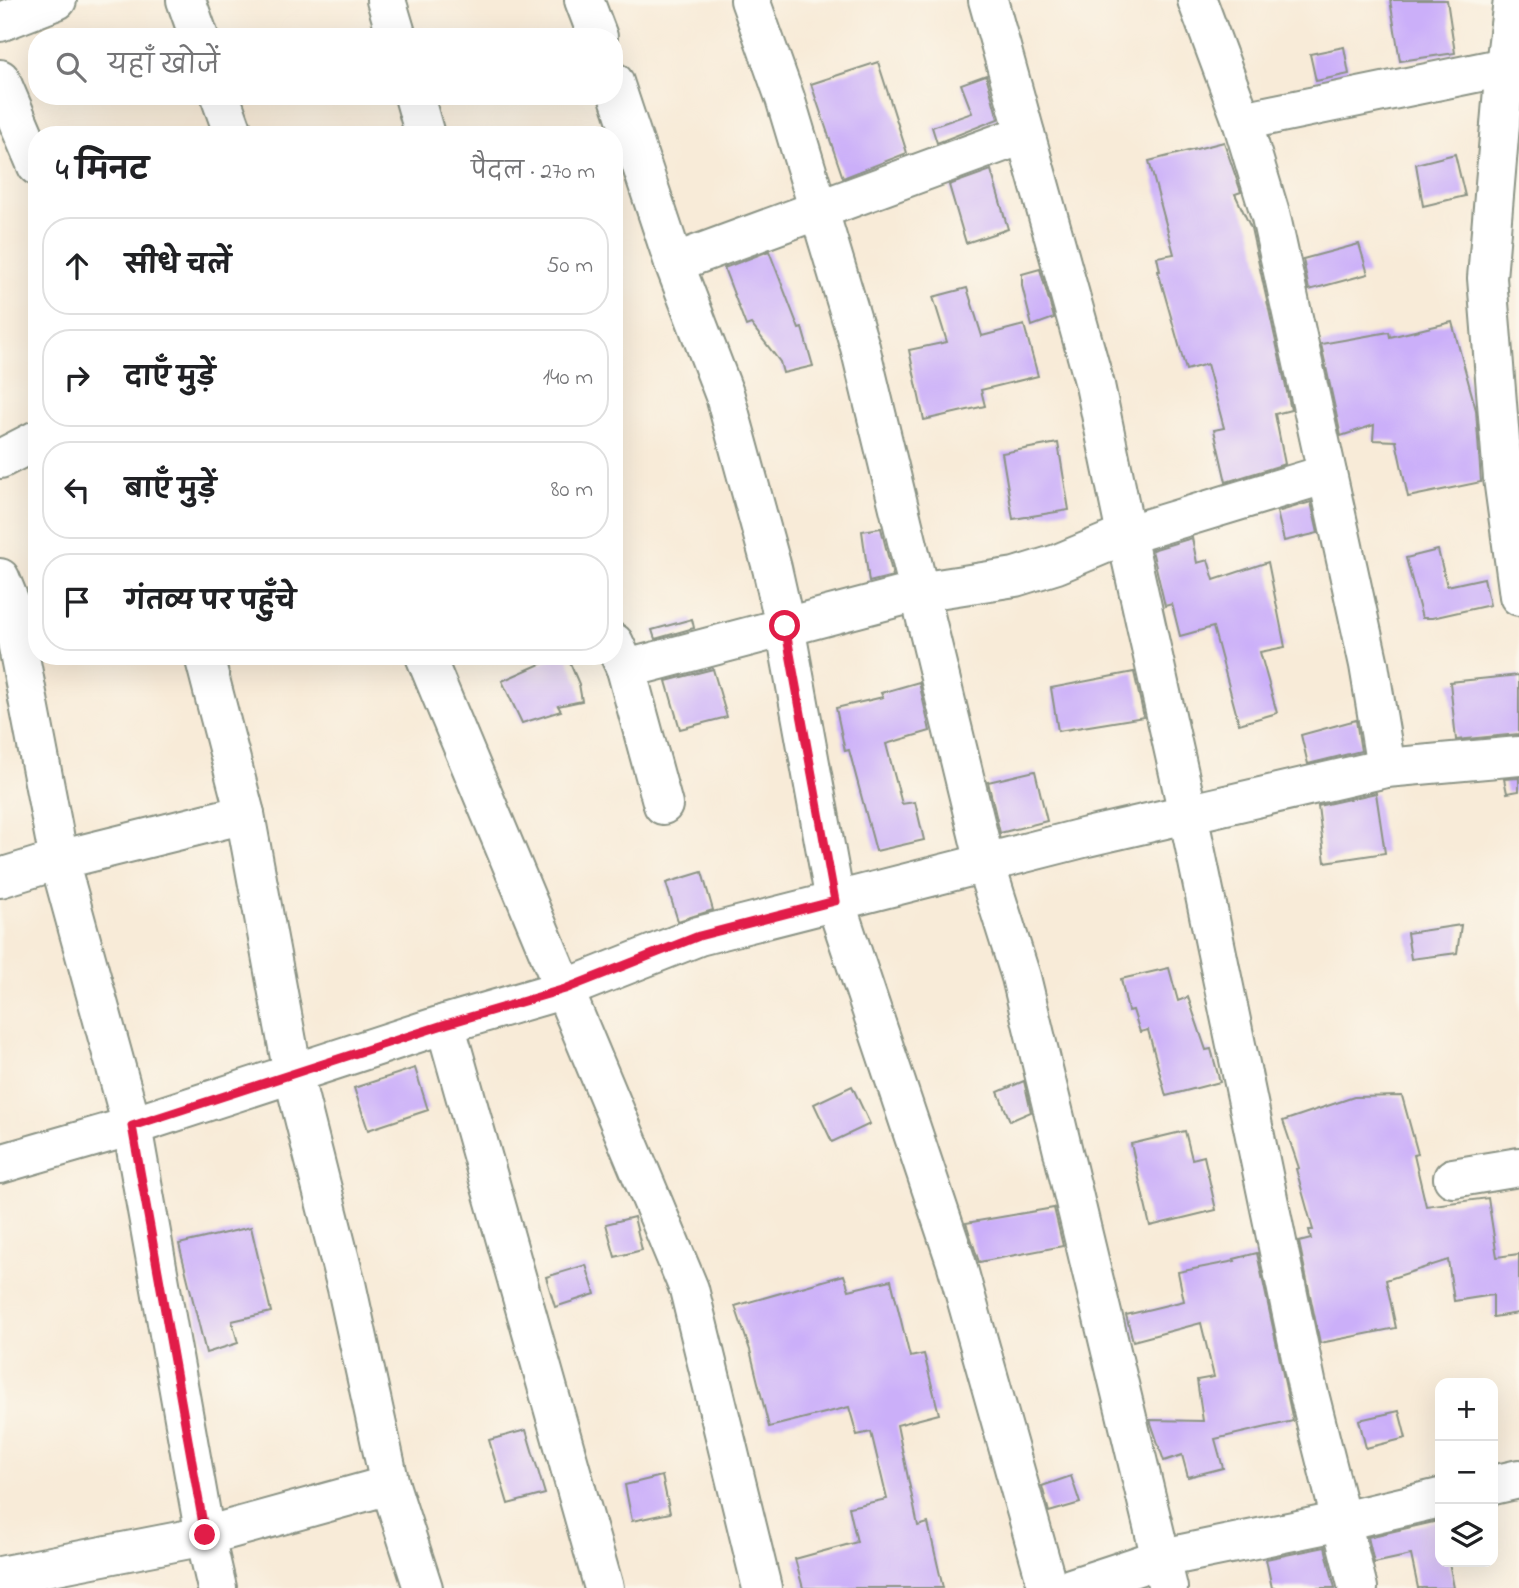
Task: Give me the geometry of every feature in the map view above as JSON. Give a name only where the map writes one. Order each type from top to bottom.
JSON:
[{"type":"street","points":[[0,22],[57,0]]},
{"type":"street","points":[[186,0],[196,28]]},
{"type":"street","points":[[386,0],[394,28]]},
{"type":"street","points":[[584,0],[595,28]]},
{"type":"street","points":[[750,0],[785,98],[860,347],[985,863],[1021,977],[1165,1573]]},
{"type":"street","points":[[988,0],[1095,385],[1307,1386],[1358,1588]]},
{"type":"street","points":[[1198,0],[1242,121],[1271,217],[1369,664],[1386,768]]},
{"type":"street","points":[[1513,0],[1504,267],[1503,478],[1519,596]]},
{"type":"street","points":[[1242,121],[1512,65]]},
{"type":"street","points":[[0,79],[28,145]]},
{"type":"street","points":[[223,105],[231,126]]},
{"type":"street","points":[[417,105],[422,126]]},
{"type":"street","points":[[622,105],[674,263],[725,396],[785,626],[835,901],[956,1262],[1048,1588]]},
{"type":"street","points":[[674,263],[1026,134]]},
{"type":"street","points":[[0,459],[28,445]]},
{"type":"street","points":[[623,655],[785,626],[918,592],[1015,577],[1057,564],[1126,535],[1327,474]]},
{"type":"street","points":[[0,578],[9,600],[59,860],[132,1126],[205,1535],[217,1588]]},
{"type":"street","points":[[206,665],[245,814],[293,1074],[347,1288],[390,1485],[423,1588]]},
{"type":"street","points":[[429,665],[689,1289],[762,1588]]},
{"type":"street","points":[[623,665],[663,805]]},
{"type":"street","points":[[0,1164],[132,1126],[446,1024],[565,989],[699,936],[985,863],[1386,768],[1519,756]]},
{"type":"street","points":[[0,878],[59,860],[245,814]]},
{"type":"street","points":[[446,1024],[604,1588]]},
{"type":"street","points":[[1453,1178],[1519,1167]]},
{"type":"street","points":[[1498,1484],[1519,1479]]},
{"type":"street","points":[[0,1576],[205,1535],[390,1485]]},
{"type":"street","points":[[1071,1588],[1165,1573],[1342,1521],[1435,1499]]},
{"type":"building","points":[[1390,0],[1447,0],[1455,53],[1400,61]]},
{"type":"building","points":[[1344,47],[1349,74],[1316,81],[1310,54]]},
{"type":"building","points":[[878,62],[907,153],[843,178],[811,84]]},
{"type":"building","points":[[986,75],[998,119],[937,143],[932,127],[972,113],[961,84]]},
{"type":"building","points":[[1224,142],[1241,192],[1235,194],[1251,228],[1291,410],[1275,414],[1285,464],[1226,482],[1214,430],[1224,428],[1207,364],[1186,370],[1158,271],[1157,257],[1174,254],[1149,161]]},
{"type":"building","points":[[1455,154],[1465,196],[1423,206],[1416,164]]},
{"type":"building","points":[[991,170],[1008,229],[966,243],[949,185]]},
{"type":"building","points":[[1359,244],[1368,274],[1309,290],[1303,259]]},
{"type":"building","points":[[769,251],[799,329],[802,328],[813,366],[783,373],[780,362],[751,324],[746,326],[724,268]]},
{"type":"building","points":[[1040,269],[1054,318],[1032,326],[1022,286],[1022,274]]},
{"type":"building","points":[[967,288],[982,336],[1024,325],[1038,376],[981,390],[985,406],[924,420],[909,350],[947,342],[933,297]]},
{"type":"building","points":[[1452,322],[1476,410],[1481,482],[1408,497],[1396,441],[1373,440],[1374,425],[1341,436],[1321,344],[1389,332],[1390,337]]},
{"type":"building","points":[[1058,443],[1069,510],[1013,519],[1002,453]]},
{"type":"building","points":[[1311,502],[1318,533],[1284,541],[1277,512]]},
{"type":"building","points":[[881,528],[893,576],[869,582],[862,531]]},
{"type":"building","points":[[1192,538],[1197,563],[1208,560],[1214,580],[1268,562],[1285,647],[1260,652],[1277,713],[1239,724],[1213,627],[1180,636],[1172,604],[1165,606],[1152,550]]},
{"type":"building","points":[[1438,550],[1447,586],[1484,578],[1490,605],[1422,618],[1406,558]]},
{"type":"building","points":[[692,619],[694,628],[655,639],[652,630]]},
{"type":"building","points":[[538,665],[571,665],[579,684],[582,701],[558,706],[561,711],[522,723],[502,681]]},
{"type":"building","points":[[713,669],[727,717],[680,729],[666,681]]},
{"type":"building","points":[[1134,672],[1144,717],[1058,731],[1051,688]]},
{"type":"building","points":[[1519,675],[1519,734],[1456,740],[1450,682]]},
{"type":"building","points":[[919,682],[930,731],[886,744],[902,804],[915,802],[924,840],[876,851],[849,750],[845,751],[836,708],[883,697],[881,693]]},
{"type":"building","points":[[1356,720],[1361,751],[1308,764],[1301,735]]},
{"type":"building","points":[[1035,771],[1047,821],[1000,833],[988,782]]},
{"type":"building","points":[[1519,778],[1519,791],[1507,793],[1504,779]]},
{"type":"building","points":[[1376,793],[1385,853],[1325,862],[1318,806]]},
{"type":"building","points":[[702,872],[713,910],[678,921],[666,883]]},
{"type":"building","points":[[1461,925],[1457,953],[1411,959],[1407,933]]},
{"type":"building","points":[[1169,968],[1178,1001],[1188,997],[1206,1050],[1211,1049],[1220,1082],[1166,1096],[1148,1030],[1140,1032],[1133,1010],[1128,1011],[1121,979]]},
{"type":"building","points":[[415,1068],[428,1110],[368,1130],[354,1088]]},
{"type":"building","points":[[1024,1081],[1031,1112],[1010,1121],[998,1092]]},
{"type":"building","points":[[852,1086],[870,1124],[832,1142],[814,1104]]},
{"type":"building","points":[[1402,1096],[1418,1154],[1414,1155],[1426,1206],[1488,1198],[1497,1257],[1519,1254],[1519,1313],[1493,1317],[1493,1295],[1454,1301],[1448,1260],[1386,1280],[1396,1328],[1320,1343],[1299,1242],[1311,1239],[1309,1230],[1313,1230],[1296,1169],[1299,1168],[1283,1121],[1354,1097]]},
{"type":"building","points":[[1185,1131],[1192,1159],[1204,1156],[1216,1210],[1150,1226],[1131,1144]]},
{"type":"building","points":[[1054,1208],[1063,1246],[979,1262],[966,1223]]},
{"type":"building","points":[[634,1217],[642,1250],[615,1257],[606,1224]]},
{"type":"building","points":[[251,1227],[271,1312],[232,1321],[238,1343],[206,1353],[179,1244]]},
{"type":"building","points":[[1257,1253],[1293,1421],[1215,1439],[1223,1468],[1188,1477],[1182,1455],[1164,1461],[1150,1420],[1203,1421],[1197,1380],[1214,1377],[1201,1323],[1133,1341],[1126,1315],[1184,1301],[1178,1272],[1235,1261],[1234,1259]]},
{"type":"building","points":[[586,1265],[595,1294],[555,1307],[546,1277]]},
{"type":"building","points":[[844,1275],[849,1290],[891,1280],[910,1357],[924,1354],[939,1414],[897,1425],[918,1526],[928,1523],[943,1588],[803,1588],[795,1559],[857,1542],[849,1507],[887,1499],[871,1432],[857,1435],[849,1407],[769,1427],[750,1350],[735,1306]]},
{"type":"building","points":[[1399,1411],[1406,1438],[1366,1448],[1359,1420]]},
{"type":"building","points":[[526,1430],[545,1494],[508,1504],[489,1440]]},
{"type":"building","points":[[662,1476],[670,1513],[632,1521],[625,1485]]},
{"type":"building","points":[[1071,1476],[1080,1503],[1049,1512],[1042,1486]]},
{"type":"building","points":[[1435,1522],[1435,1567],[1450,1567],[1454,1588],[1418,1588],[1411,1555],[1374,1563],[1368,1537]]},
{"type":"building","points":[[1325,1547],[1335,1588],[1272,1588],[1266,1559]]},
{"type":"route","points":[[205,1535],[132,1126],[446,1024],[565,989],[699,936],[835,901],[785,626]]}]
